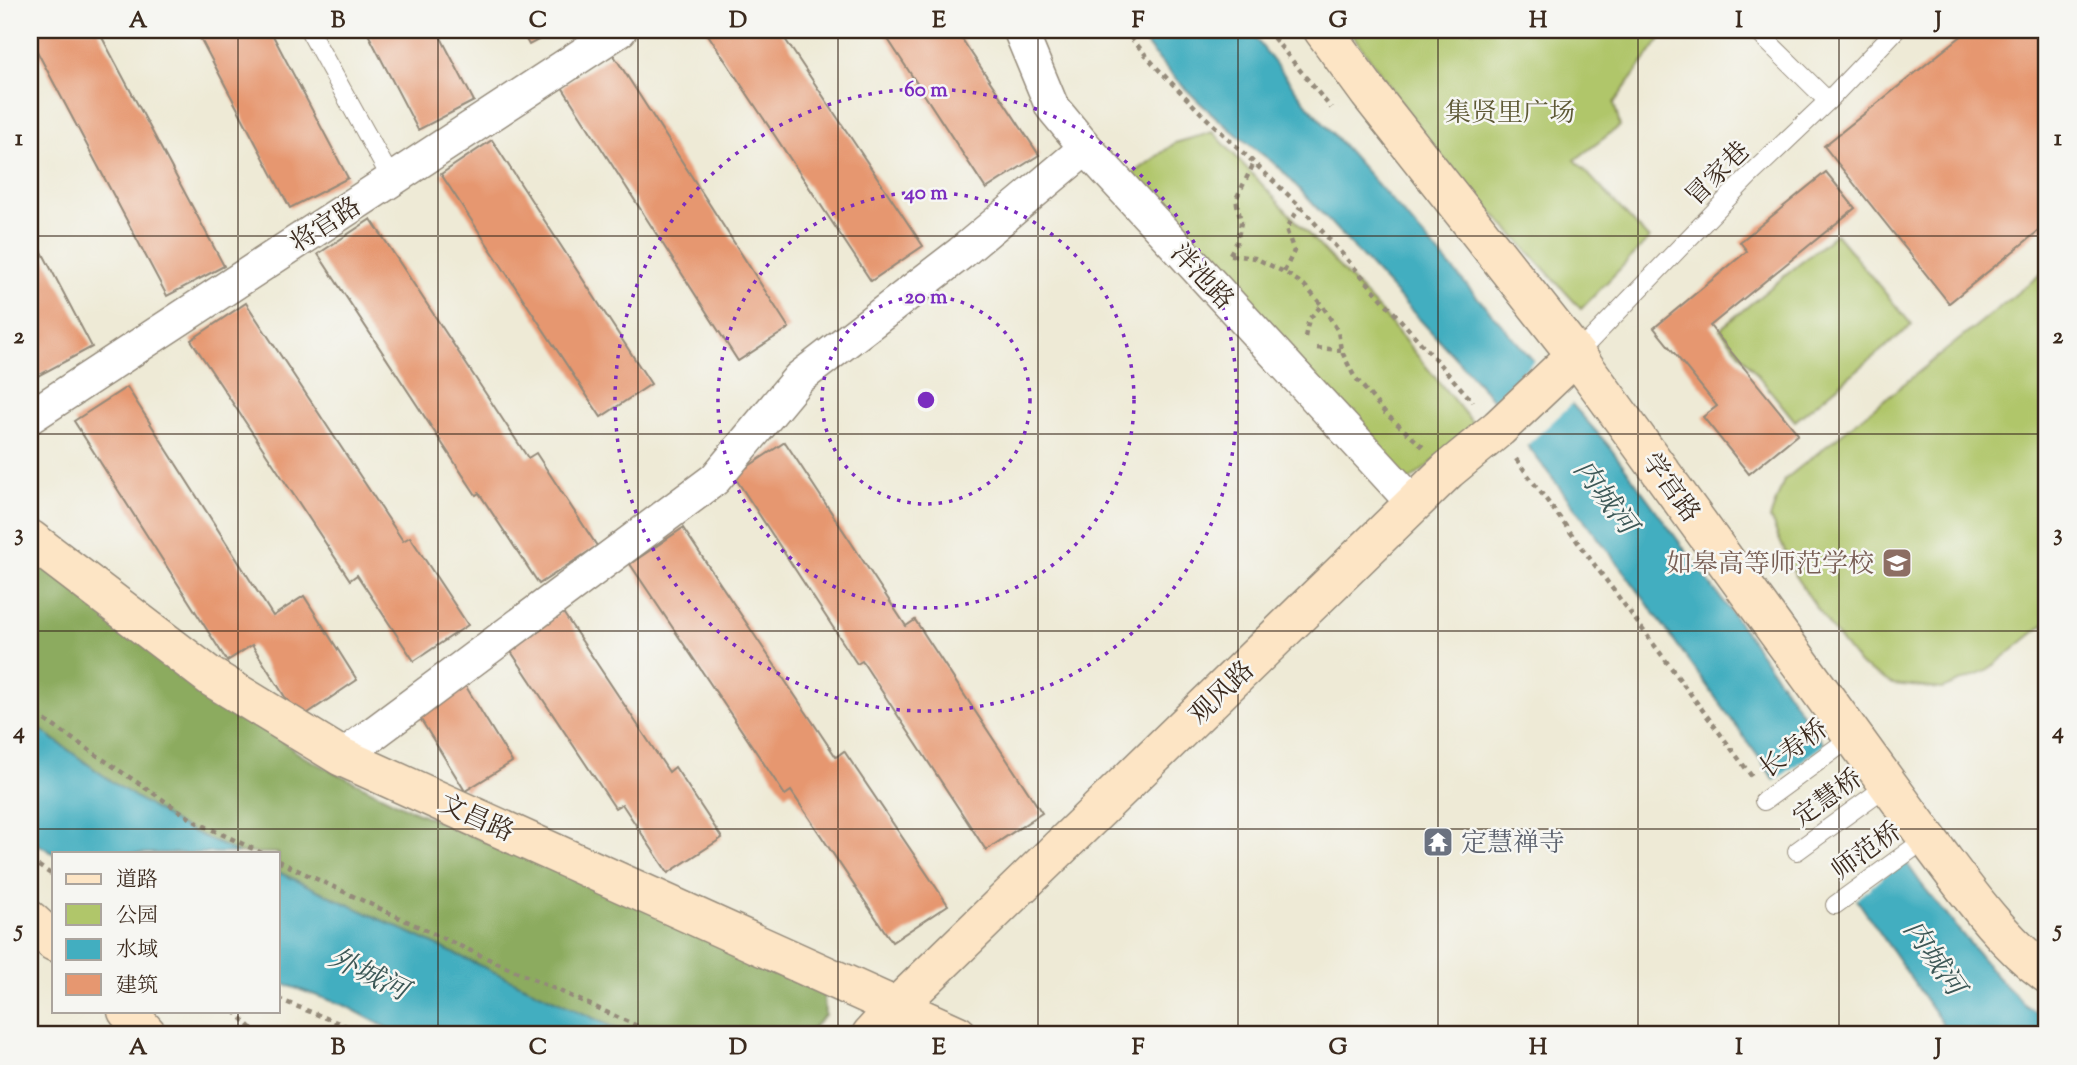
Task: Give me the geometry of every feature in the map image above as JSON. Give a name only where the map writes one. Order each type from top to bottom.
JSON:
[{"type":"street","name":"将官路","points":[[30,417],[620,30]]},
{"type":"street","name":"泮池路","points":[[1020,30],[1052,107],[1086,148],[1414,504]]},
{"type":"street","name":"学宫路","points":[[1323,30],[1918,845],[2029,961],[2047,974]]},
{"type":"street","points":[[342,757],[715,479],[799,378],[961,253],[1086,148]]},
{"type":"street","name":"观风路","points":[[871,1035],[897,1006],[1448,470],[1499,428],[1567,363]]},
{"type":"street","name":"文昌路","points":[[30,539],[211,677],[342,757],[958,1035]]},
{"type":"street","points":[[30,920],[52,940]]},
{"type":"street","points":[[128,1012],[149,1035]]},
{"type":"lane","points":[[309,30],[392,180]]},
{"type":"lane","points":[[1756,30],[1828,101]]},
{"type":"lane","name":"冒家巷","points":[[1567,363],[1896,30]]},
{"type":"lane","name":"长寿桥","points":[[1769,799],[1844,742]]},
{"type":"lane","name":"定慧桥","points":[[1802,847],[1879,792]]},
{"type":"lane","name":"师范桥","points":[[1840,901],[1918,845]]},
{"type":"path","points":[[1204,277],[1230,254],[1237,242],[1241,222],[1236,199],[1254,163]]},
{"type":"path","points":[[1284,272],[1294,251],[1286,229],[1300,206]]},
{"type":"path","points":[[1230,254],[1255,258],[1304,285],[1322,305],[1338,331],[1341,349],[1354,376],[1385,413],[1448,470]]},
{"type":"path","points":[[1309,349],[1341,349]]},
{"type":"path","points":[[30,707],[57,729],[196,822],[260,852]]},
{"type":"path","points":[[30,860],[52,875]]},
{"type":"path","points":[[280,862],[657,1035]]},
{"type":"path","points":[[280,1000],[369,1035]]},
{"type":"path","points":[[235,1012],[259,1035]]},
{"type":"green space","name":"集贤里广场","points":[[1349,30],[1651,30],[1660,39],[1614,103],[1620,126],[1575,160],[1649,239],[1581,309],[1438,153]]},
{"type":"green space","points":[[1213,132],[1383,314],[1476,427],[1402,487],[1125,180],[1175,143]]},
{"type":"green space","points":[[1836,234],[1912,325],[1795,421],[1720,329]]},
{"type":"green space","points":[[2047,269],[2047,622],[1987,671],[1942,689],[1892,684],[1860,665],[1797,579],[1770,518],[1784,480]]},
{"type":"green space","points":[[30,553],[302,756],[409,809],[823,985],[825,1015],[807,1035],[629,1035],[280,873],[280,852],[236,852],[181,826],[115,784],[30,722]]},
{"type":"water","name":"内城河","points":[[1136,30],[1249,30],[1310,108],[1608,445],[1741,626],[1922,885],[1997,977],[2027,1007],[2047,1019],[2047,1035],[1936,1035],[1944,1026],[1760,759],[1628,577],[1484,389],[1278,166],[1183,87]]},
{"type":"water","points":[[30,722],[115,784],[181,826],[236,852],[52,853],[30,839]]},
{"type":"water","name":"外城河","points":[[280,873],[629,1035],[400,1035],[346,1006],[280,983]]},
{"type":"pier","points":[[1536,359],[1574,402],[1524,448],[1490,404]]},
{"type":"pier","points":[[1826,743],[1907,857],[1854,901],[1772,783]]},
{"type":"building","points":[[30,30],[98,30],[224,266],[167,296],[30,38]]},
{"type":"building","points":[[196,30],[270,30],[348,178],[290,208]]},
{"type":"building","points":[[366,30],[437,30],[474,101],[418,130]]},
{"type":"building","points":[[521,30],[557,30],[529,45]]},
{"type":"building","points":[[705,30],[779,30],[923,246],[871,281]]},
{"type":"building","points":[[882,30],[956,30],[1039,155],[986,189]]},
{"type":"building","points":[[1969,30],[2047,30],[2047,224],[1949,303],[1824,146]]},
{"type":"building","points":[[613,54],[789,328],[738,361],[562,87]]},
{"type":"building","points":[[492,140],[651,384],[601,417],[441,174]]},
{"type":"building","points":[[1826,172],[1855,208],[1710,326],[1798,434],[1749,474],[1703,417],[1717,406],[1654,328],[1747,251],[1740,242]]},
{"type":"building","points":[[371,219],[528,458],[536,453],[597,546],[539,584],[479,493],[476,495],[318,254]]},
{"type":"building","points":[[30,229],[92,347],[36,377],[30,365]]},
{"type":"building","points":[[246,303],[403,541],[410,537],[468,625],[414,661],[357,575],[350,580],[191,340]]},
{"type":"building","points":[[127,387],[273,616],[304,596],[357,680],[299,719],[252,645],[227,661],[74,421]]},
{"type":"building","points":[[785,442],[906,626],[915,620],[1042,813],[986,850],[862,661],[857,664],[734,476]]},
{"type":"building","points":[[683,528],[836,757],[844,751],[948,905],[892,942],[791,791],[785,795],[630,564]]},
{"type":"building","points":[[562,611],[669,772],[675,767],[722,838],[668,873],[622,804],[615,808],[508,647]]},
{"type":"building","points":[[462,680],[512,762],[465,791],[415,710]]},
{"type":"place","name":"如皋高等师范学校","points":[[1897,563]]},
{"type":"place","name":"定慧禅寺","points":[[1438,842]]}]
